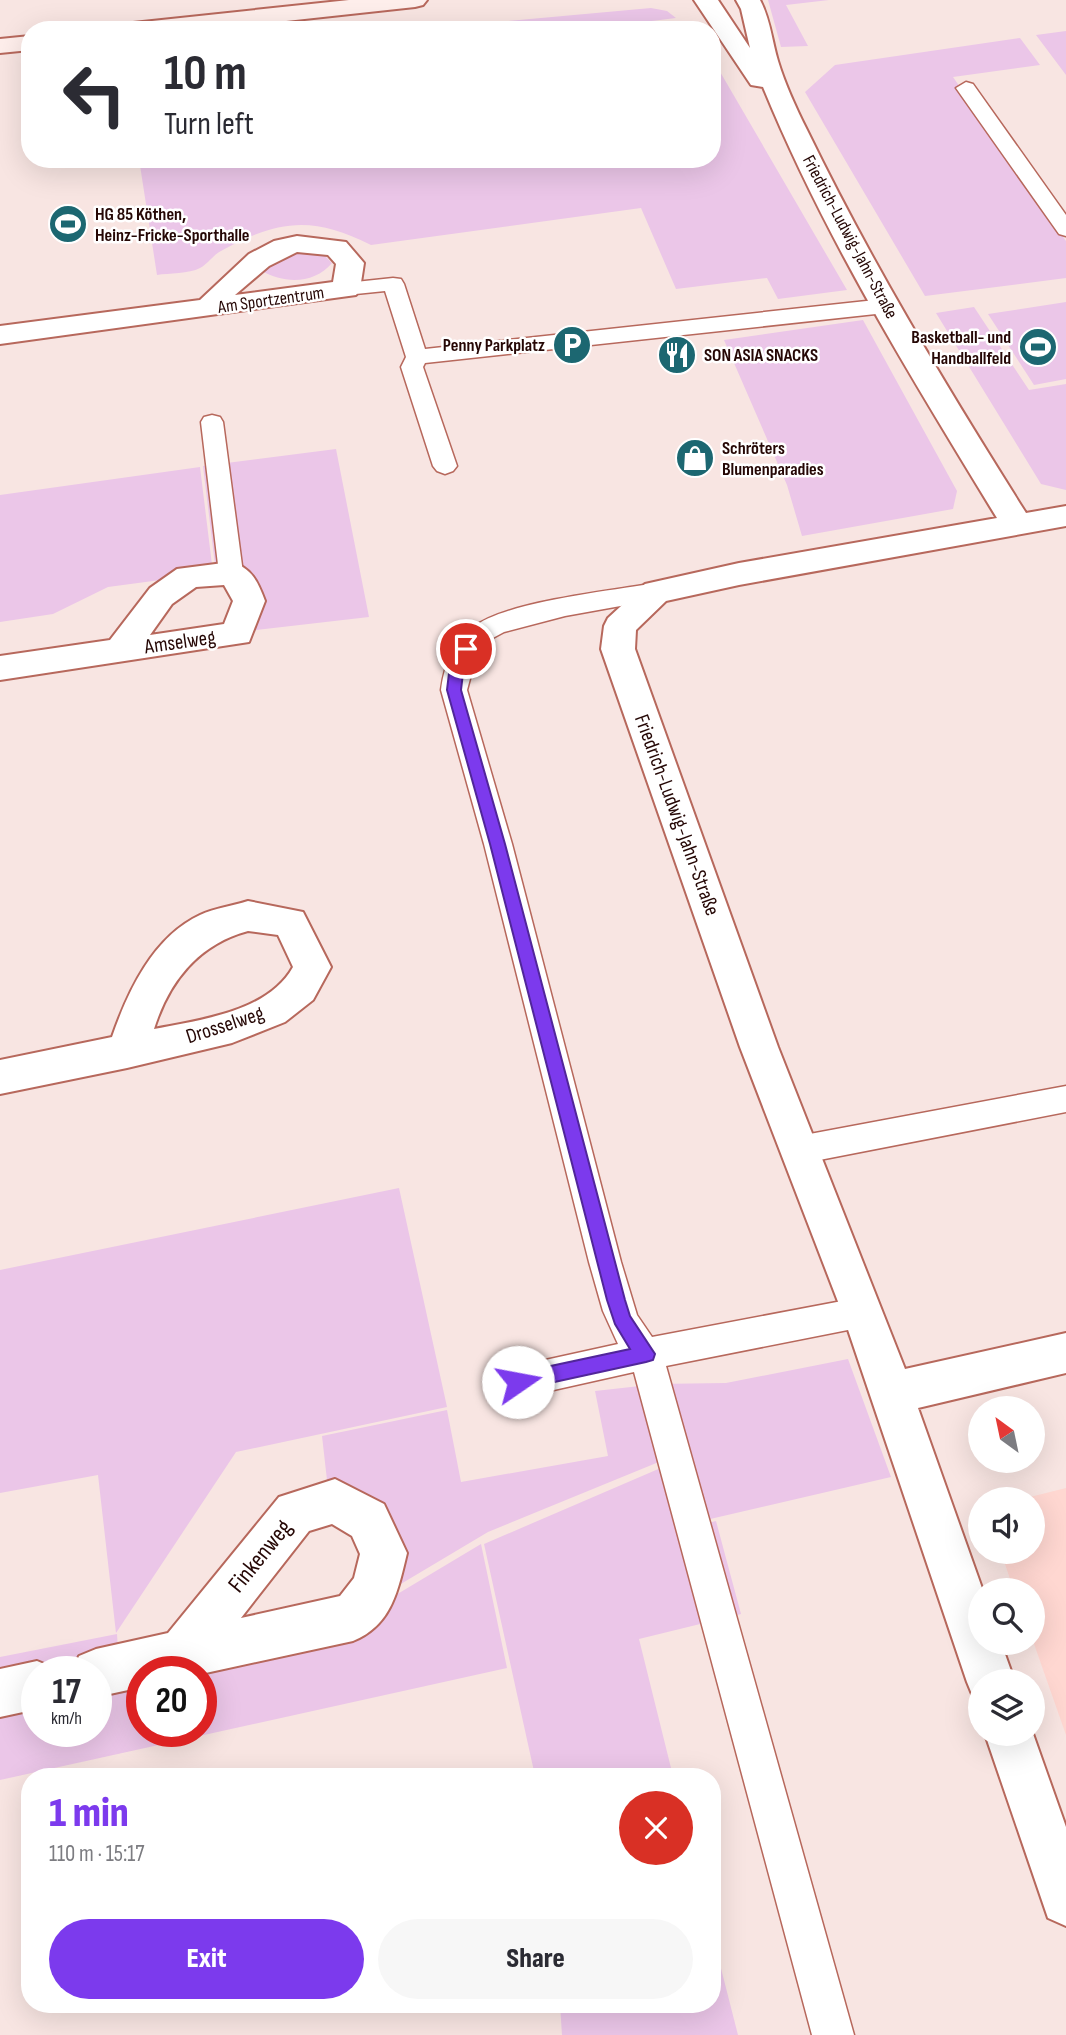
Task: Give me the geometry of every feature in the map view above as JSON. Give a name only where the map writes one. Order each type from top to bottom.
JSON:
[{"type":"main road","points":[[218,21],[415,0]]},
{"type":"main road","points":[[0,47],[21,44]]},
{"type":"street","name":"Friedrich-Ludwig-Jahn-Straße","points":[[706,0],[720,21]]},
{"type":"street","name":"Friedrich-Ludwig-Jahn-Straße","points":[[747,0],[753,9],[766,63],[793,128],[885,306],[934,391],[1017,524]]},
{"type":"street","name":"Friedrich-Ludwig-Jahn-Straße","points":[[721,22],[793,128]]},
{"type":"street","name":"Am Sportzentrum","points":[[0,335],[208,308],[346,289],[350,263],[336,248],[297,244],[270,253],[243,273],[208,308]]},
{"type":"street","points":[[656,592],[739,574],[1066,516]]},
{"type":"street","name":"Amselweg","points":[[0,668],[237,634],[249,601],[243,583],[231,573],[188,577],[161,596],[120,650]]},
{"type":"street","name":"Friedrich-Ludwig-Jahn-Straße","points":[[656,592],[620,626],[618,649],[760,1047],[863,1312],[987,1669]]},
{"type":"street","name":"Drosselweg","points":[[0,1077],[127,1052],[218,1032],[271,1011],[300,989],[312,967],[290,922],[248,916],[212,926],[173,956],[142,1006],[127,1052]]},
{"type":"street","points":[[891,1393],[1066,1353]]},
{"type":"street","points":[[112,1670],[181,1655]]},
{"type":"street","points":[[0,1693],[21,1688]]},
{"type":"street","points":[[1013,1746],[1066,1900]]},
{"type":"lane","points":[[966,88],[1066,230]]},
{"type":"lane","points":[[346,289],[393,284],[417,357],[412,367],[445,466]]},
{"type":"lane","points":[[417,357],[885,306]]},
{"type":"lane","points":[[212,422],[231,573]]},
{"type":"lane","points":[[656,592],[514,620],[483,631],[466,649],[457,665],[454,690],[498,844],[608,1273],[622,1318],[638,1346],[646,1354],[833,2035]]},
{"type":"lane","points":[[799,1150],[1066,1099]]},
{"type":"lane","points":[[518,1382],[863,1312]]},
{"type":"shaded area","points":[[768,0],[829,0],[786,5],[808,46],[781,47]]},
{"type":"shaded area","points":[[651,8],[667,11],[676,18],[652,21],[509,21]]},
{"type":"shaded area","points":[[1066,31],[1066,75],[1036,35]]},
{"type":"shaded area","points":[[1020,38],[1040,65],[953,77],[1066,241],[1066,278],[925,296],[805,92],[835,65]]},
{"type":"shaded area","points":[[721,73],[847,290],[778,299],[767,278],[676,289],[641,208],[371,245],[331,229],[295,225],[260,233],[241,241],[218,253],[195,270],[157,275],[140,168],[721,168]]},
{"type":"shaded area","points":[[300,250],[321,252],[332,263],[317,275],[299,280],[280,278],[262,271],[278,258]]},
{"type":"shaded area","name":"Basketball- und Handballfeld","points":[[1066,302],[1066,379],[1034,385],[988,314]]},
{"type":"shaded area","points":[[974,307],[1029,390],[1066,384],[1066,490],[1041,484],[936,313]]},
{"type":"shaded area","points":[[863,320],[957,491],[953,509],[802,536],[787,485],[724,340]]},
{"type":"shaded area","points":[[336,449],[369,617],[240,632],[251,601],[216,573],[203,466]]},
{"type":"shaded area","points":[[200,467],[213,573],[108,587],[53,614],[0,622],[0,495]]},
{"type":"shaded area","points":[[399,1188],[447,1407],[236,1452],[116,1633],[98,1475],[0,1493],[0,1270]]},
{"type":"shaded area","points":[[848,1359],[891,1477],[693,1523],[655,1384],[726,1383]]},
{"type":"shaded area","points":[[649,1385],[671,1457],[488,1532],[384,1594],[328,1489],[322,1436],[447,1410],[461,1482],[608,1456],[595,1391]]},
{"type":"shaded area","points":[[670,1464],[688,1528],[716,1521],[741,1614],[639,1639],[671,1768],[533,1768],[484,1544]]},
{"type":"shaded area","points":[[1066,1488],[1066,1735],[1038,1655],[1045,1655],[1045,1578],[1010,1578],[1005,1564],[1045,1564],[1045,1493]]},
{"type":"shaded area","points":[[481,1544],[507,1668],[217,1732],[217,1656],[185,1656],[354,1620]]},
{"type":"shaded area","points":[[117,1634],[119,1665],[112,1666],[112,1656],[21,1656],[21,1679],[0,1690],[0,1657]]},
{"type":"shaded area","points":[[126,1669],[126,1747],[149,1747],[54,1768],[21,1768],[21,1775],[0,1780],[0,1696],[21,1691],[21,1747],[112,1747],[112,1672]]},
{"type":"shaded area","points":[[721,1968],[738,2035],[562,2035],[561,2013],[721,2013]]},
{"type":"place","name":"HG 85 Köthen, Heinz-Fricke-Sporthalle","points":[[68,224]]},
{"type":"place","name":"Penny Parkplatz","points":[[572,345]]},
{"type":"place","name":"Basketball- und Handballfeld","points":[[1038,347]]},
{"type":"place","name":"SON ASIA SNACKS","points":[[677,355]]},
{"type":"place","name":"Schröters Blumenparadies","points":[[695,458]]},
{"type":"route","points":[[466,649],[457,665],[454,690],[465,736],[498,844],[616,1300],[622,1318],[638,1346],[646,1354],[518,1382]]}]
